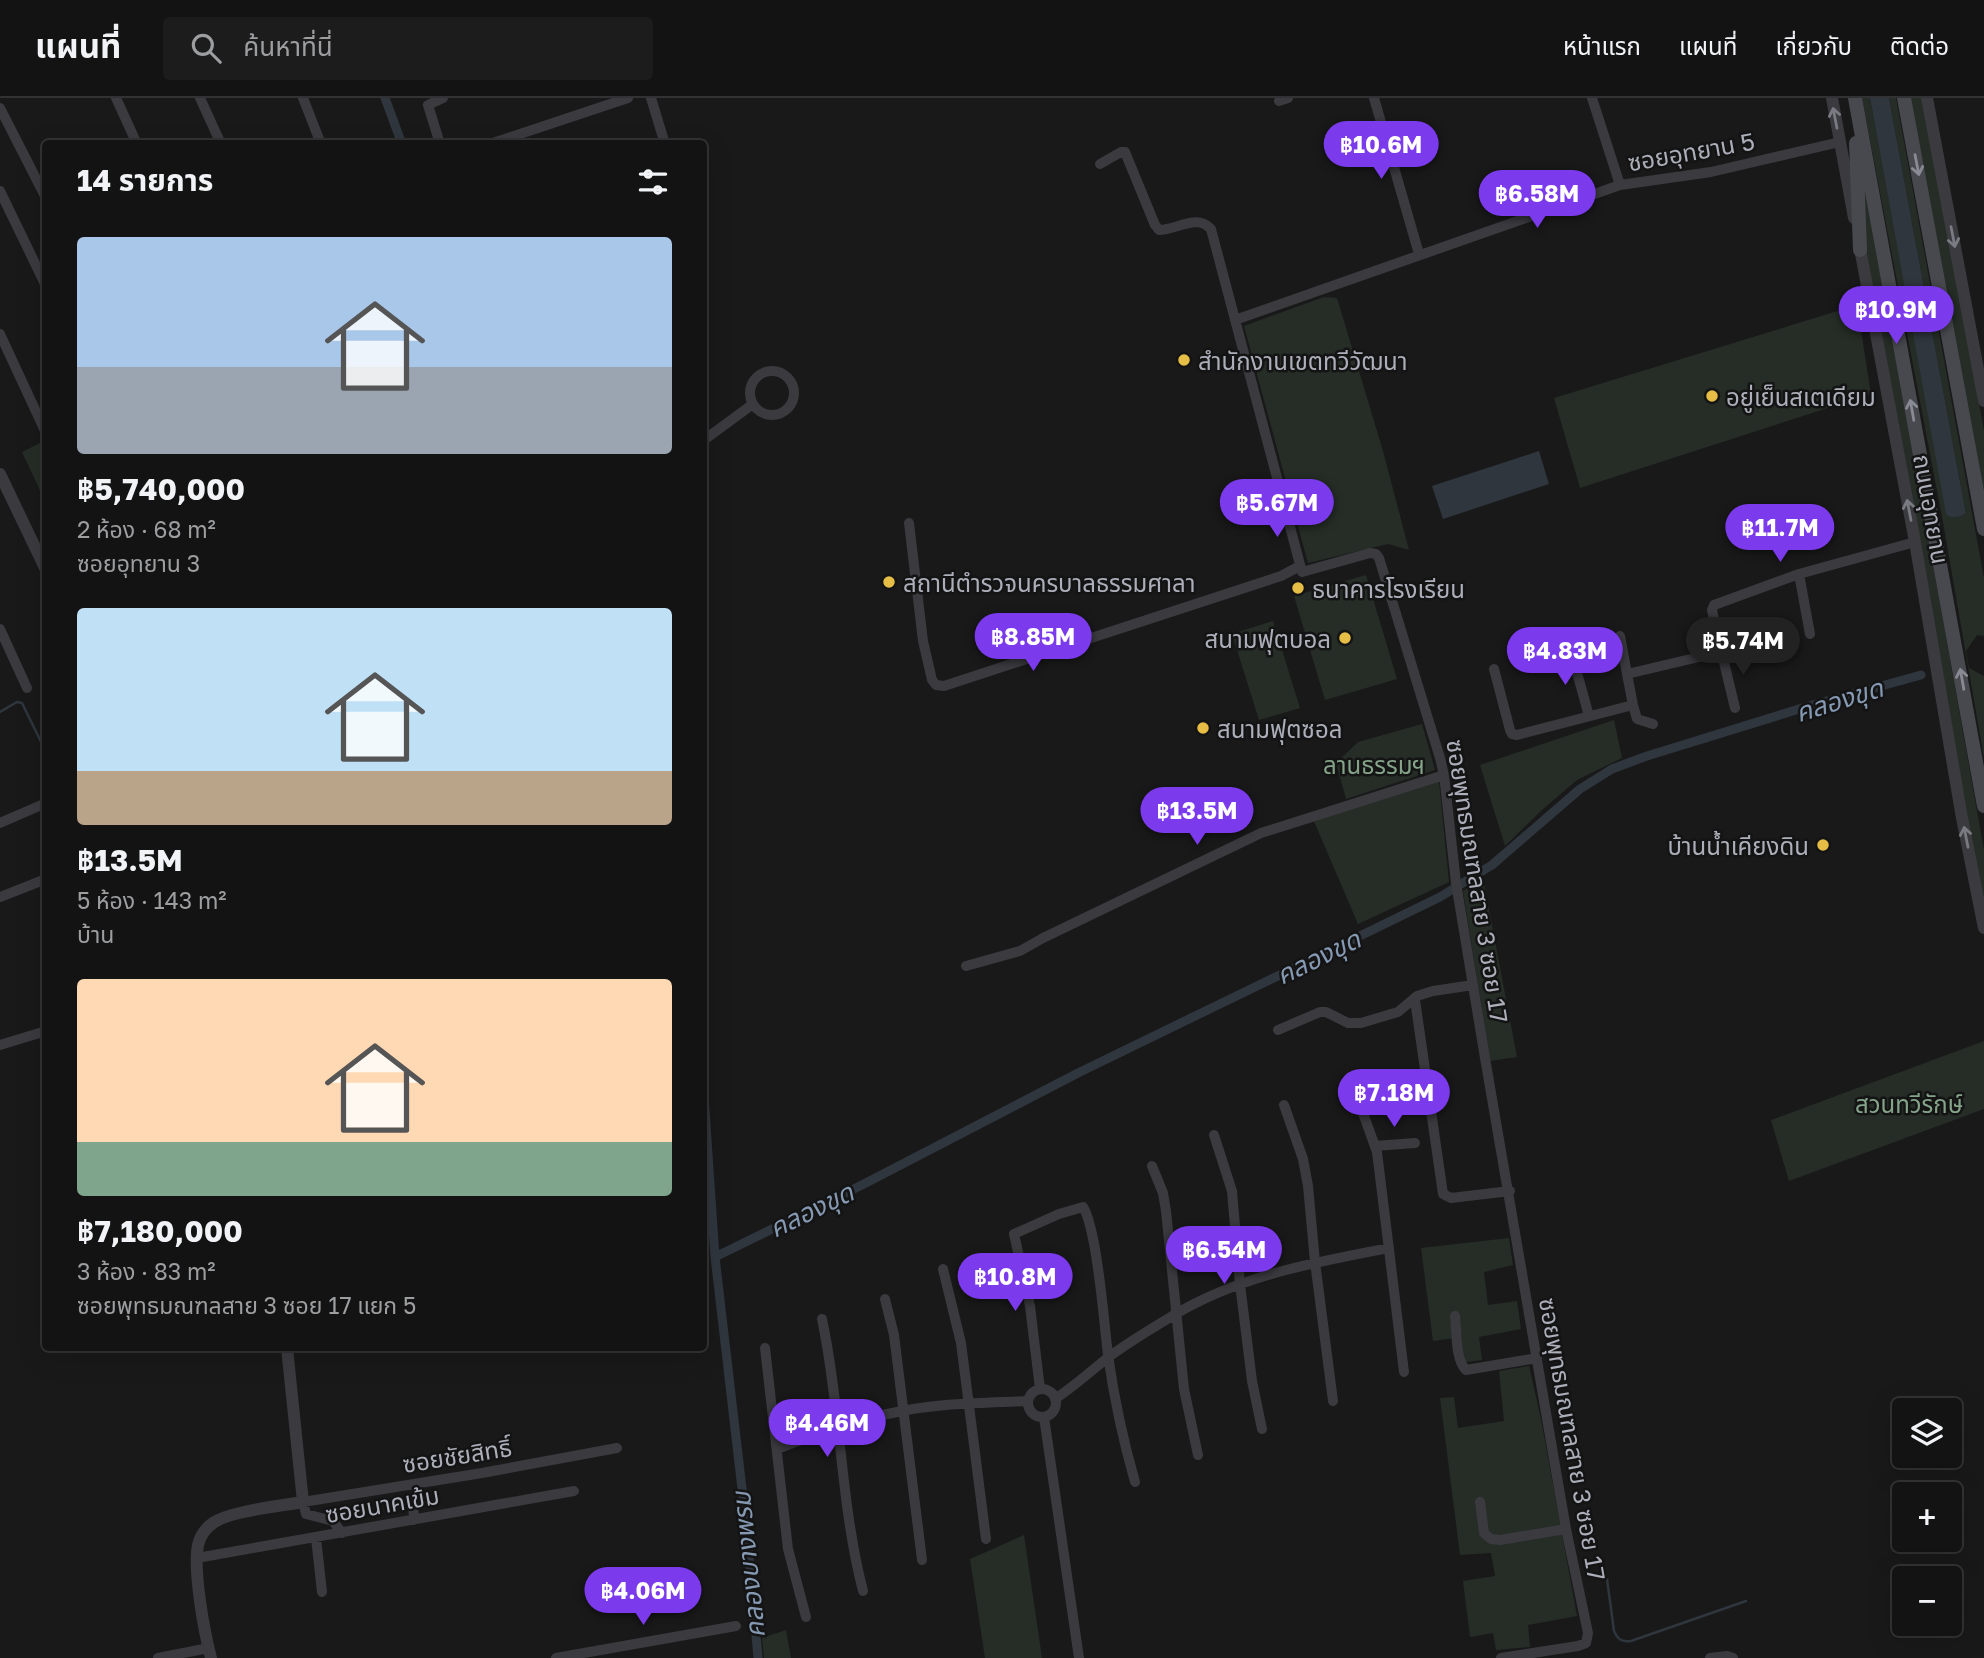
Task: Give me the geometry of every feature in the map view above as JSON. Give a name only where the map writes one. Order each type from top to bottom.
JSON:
[{"type":"main road","name":"ถนนอุทยาน","points":[[1855,98],[1984,806]]},
{"type":"main road","name":"ถนนอุทยาน","points":[[1904,98],[1984,529]]},
{"type":"main road","points":[[1858,116],[1856,148],[1860,250]]},
{"type":"street","points":[[116,98],[135,140]]},
{"type":"street","points":[[200,98],[219,140]]},
{"type":"street","points":[[303,98],[319,140]]},
{"type":"street","points":[[439,140],[428,104],[443,98]]},
{"type":"street","points":[[502,140],[628,98]]},
{"type":"street","points":[[650,98],[664,140]]},
{"type":"street","points":[[1374,98],[1419,254]]},
{"type":"street","points":[[1592,98],[1620,185]]},
{"type":"street","name":"ถนนอุทยาน","points":[[1832,98],[1984,928]]},
{"type":"street","points":[[1927,98],[1984,401]]},
{"type":"street","points":[[0,108],[42,190]]},
{"type":"street","name":"ซอยอุทยาน 5","points":[[1235,320],[1620,185],[1711,172],[1840,142]]},
{"type":"street","points":[[909,523],[923,641],[932,680],[936,685],[944,686],[1280,576],[1300,566],[1211,229],[1201,222],[1193,222],[1159,230],[1125,152],[1100,164]]},
{"type":"street","points":[[0,191],[42,278]]},
{"type":"street","points":[[0,334],[42,421]]},
{"type":"street","points":[[771,371],[780,373],[791,383],[791,404],[783,412],[768,414],[761,412],[753,404],[751,389],[760,374],[771,371]]},
{"type":"street","points":[[707,438],[753,404]]},
{"type":"street","points":[[0,474],[42,562]]},
{"type":"street","points":[[1735,708],[1719,654],[1714,648],[1719,641],[1712,610],[1714,605],[1798,574],[1915,542]]},
{"type":"street","name":"ซอยพุทธมณฑลสาย 3 ซอย 17","points":[[1300,566],[1302,572],[1364,555],[1376,554],[1380,558],[1444,775],[1455,883],[1566,1529],[1587,1633],[1586,1643],[1578,1646],[1502,1658]]},
{"type":"street","points":[[1798,574],[1810,634]]},
{"type":"street","points":[[0,629],[27,688]]},
{"type":"street","points":[[1620,636],[1637,719],[1653,724]]},
{"type":"street","points":[[1571,651],[1589,716]]},
{"type":"street","points":[[1627,674],[1719,654]]},
{"type":"street","points":[[1494,669],[1512,734],[1522,735],[1633,705]]},
{"type":"street","points":[[966,966],[1020,951],[1261,832],[1444,775]]},
{"type":"street","points":[[0,823],[42,805]]},
{"type":"street","points":[[0,897],[42,881]]},
{"type":"street","points":[[1278,1030],[1320,1012],[1326,1012],[1348,1023],[1362,1023],[1398,1012],[1417,996],[1474,985]]},
{"type":"street","points":[[1415,1000],[1443,1194],[1451,1198],[1510,1191]]},
{"type":"street","points":[[0,1045],[42,1032]]},
{"type":"street","points":[[1350,1077],[1375,1146],[1383,1185],[1404,1372]]},
{"type":"street","points":[[1284,1105],[1303,1159],[1308,1186],[1333,1401]]},
{"type":"street","points":[[1214,1135],[1232,1191],[1252,1381],[1262,1429]]},
{"type":"street","points":[[1375,1146],[1415,1143]]},
{"type":"street","points":[[1152,1166],[1163,1193],[1166,1211],[1184,1389],[1198,1455]]},
{"type":"street","points":[[1040,1389],[1030,1306],[1014,1234],[1078,1207],[1084,1208],[1094,1249],[1121,1431],[1135,1482]]},
{"type":"street","points":[[1055,1399],[1108,1357],[1176,1314],[1240,1284],[1315,1262],[1388,1248]]},
{"type":"street","points":[[943,1269],[961,1343],[986,1539]]},
{"type":"street","points":[[885,1299],[894,1335],[922,1560]]},
{"type":"street","points":[[1455,1316],[1460,1360],[1466,1370],[1537,1358]]},
{"type":"street","points":[[822,1319],[830,1356],[854,1557],[863,1591]]},
{"type":"street","points":[[765,1348],[788,1549],[806,1617]]},
{"type":"street","points":[[287,1351],[306,1514],[333,1521],[342,1533]]},
{"type":"street","points":[[1040,1389],[1051,1392],[1055,1399],[1053,1410],[1044,1417],[1032,1413],[1028,1401],[1033,1391],[1040,1389]]},
{"type":"street","points":[[777,1449],[838,1426],[904,1411],[970,1403],[1028,1401]]},
{"type":"street","points":[[1044,1417],[1079,1658]]},
{"type":"street","name":"ซอยชัยสิทธิ์","points":[[303,1502],[617,1448]]},
{"type":"street","points":[[414,1520],[413,1503],[418,1496],[416,1484]]},
{"type":"street","name":"ซอยนาคเข้ม","points":[[197,1559],[574,1491]]},
{"type":"street","points":[[158,1658],[210,1653],[197,1559],[198,1543],[204,1531],[215,1521],[230,1516],[303,1502]]},
{"type":"street","points":[[1480,1502],[1484,1533],[1491,1539],[1500,1540],[1566,1529]]},
{"type":"street","points":[[316,1538],[322,1592]]},
{"type":"street","points":[[556,1658],[736,1626]]},
{"type":"street","points":[[1710,1658],[1733,1658]]},
{"type":"green space","points":[[1862,98],[1870,98],[1916,347],[1952,517],[1965,514],[1965,509],[1889,98],[1896,98],[1984,578],[1984,758],[1943,522]]},
{"type":"green space","points":[[1910,98],[1922,98],[1984,430],[1984,504]]},
{"type":"green space","points":[[1864,177],[1984,850],[1984,898],[1973,858],[1864,245]]},
{"type":"green space","points":[[1324,297],[1337,298],[1383,451],[1409,550],[1388,544],[1308,563],[1244,326]]},
{"type":"green space","name":"อยู่เย็นสเตเดียม","points":[[1857,305],[1871,394],[1580,488],[1554,398]]},
{"type":"green space","points":[[42,442],[42,495],[22,452]]},
{"type":"green space","name":"สนามฟุตบอล","points":[[1366,575],[1397,679],[1325,700],[1294,596]]},
{"type":"green space","points":[[1273,621],[1300,708],[1259,720],[1232,634]]},
{"type":"green space","points":[[1614,720],[1622,758],[1577,780],[1505,846],[1480,765]]},
{"type":"green space","name":"ลานธรรมฯ","points":[[1422,724],[1435,770],[1346,799],[1336,763],[1358,742]]},
{"type":"green space","points":[[1439,781],[1449,882],[1358,924],[1313,819]]},
{"type":"green space","points":[[1483,878],[1517,1057],[1490,1061],[1463,891]]},
{"type":"green space","name":"สวนทวีรักษ์","points":[[1984,1041],[1984,1109],[1789,1181],[1771,1120]]},
{"type":"green space","points":[[1509,1238],[1513,1265],[1484,1272],[1488,1305],[1517,1301],[1521,1329],[1479,1337],[1482,1360],[1459,1363],[1454,1338],[1433,1341],[1421,1248]]},
{"type":"green space","points":[[1529,1366],[1577,1616],[1528,1625],[1530,1647],[1496,1650],[1493,1633],[1470,1637],[1463,1581],[1495,1576],[1491,1553],[1460,1555],[1440,1398],[1454,1397],[1458,1428],[1504,1421],[1499,1371]]},
{"type":"green space","points":[[1024,1535],[1042,1658],[985,1658],[970,1559]]},
{"type":"green space","points":[[786,1630],[791,1658],[764,1658],[762,1638]]},
{"type":"shaded area","points":[[1870,98],[1889,98],[1965,509],[1965,514],[1958,517],[1946,514]]},
{"type":"shaded area","points":[[1539,451],[1549,484],[1443,519],[1432,486]]},
{"type":"pier","points":[[1977,635],[1984,636],[1984,676],[1969,668],[1966,651]]},
{"type":"waterway","name":"คลองบางพรม","points":[[385,98],[401,140]]},
{"type":"waterway","name":"คลองขุด","points":[[715,1257],[862,1185],[1080,1072],[1440,897],[1492,865],[1580,789],[1612,769],[1809,706],[1921,675]]},
{"type":"waterway","points":[[0,712],[17,702],[22,703],[42,744]]},
{"type":"waterway","name":"คลองบางพรม","points":[[707,1140],[715,1257],[746,1523],[758,1658]]},
{"type":"waterway","points":[[1607,1579],[1614,1631],[1625,1641],[1746,1601]]},
{"type":"place","name":"สำนักงานเขตทวีวัฒนา","points":[[1184,360]]},
{"type":"place","name":"อยู่เย็นสเตเดียม","points":[[1712,396]]},
{"type":"place","name":"สถานีตำรวจนครบาลธรรมศาลา","points":[[889,582]]},
{"type":"place","name":"ธนาคารโรงเรียน","points":[[1298,588]]},
{"type":"place","name":"สนามฟุตบอล","points":[[1345,638]]},
{"type":"place","name":"สนามฟุตซอล","points":[[1203,728]]},
{"type":"place","name":"บ้านน้ำเคียงดิน","points":[[1823,845]]}]
